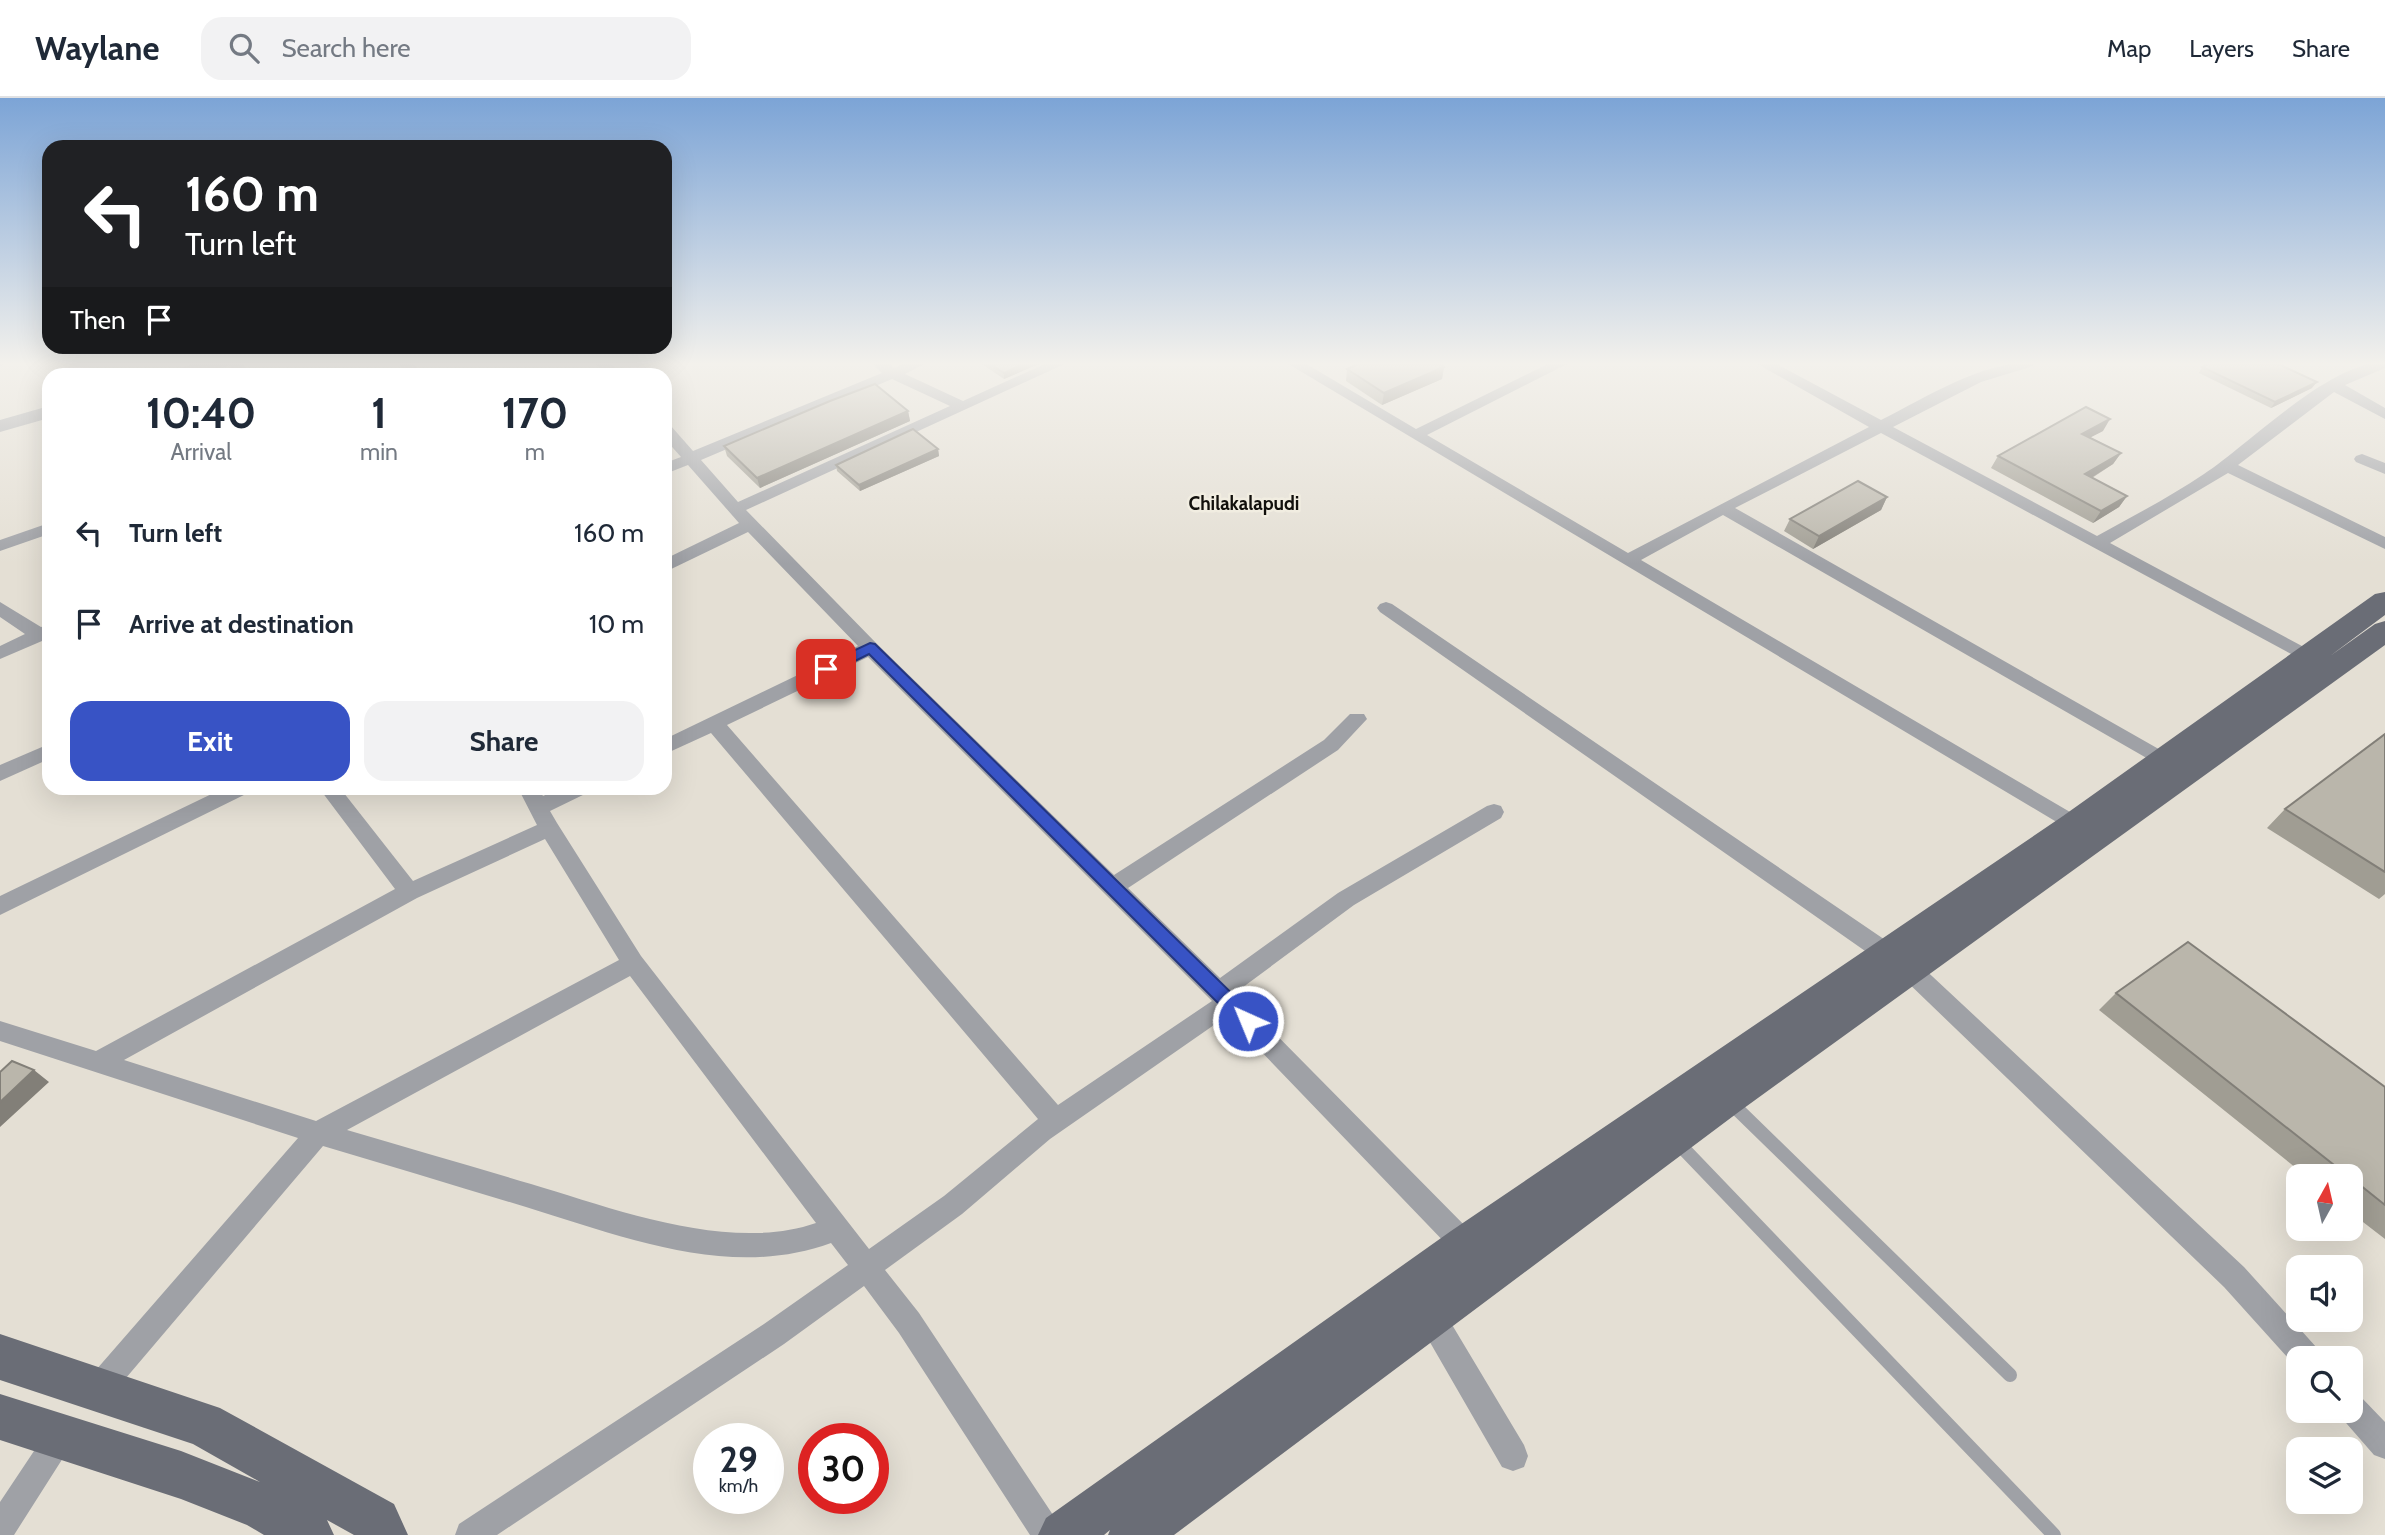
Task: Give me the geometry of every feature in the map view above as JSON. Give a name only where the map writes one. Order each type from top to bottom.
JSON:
[{"type":"main road","points":[[1133,1535],[1673,1138],[2075,825],[2385,601]]},
{"type":"main road","points":[[1063,1535],[1466,1246],[1898,962],[2385,631]]},
{"type":"main road","points":[[0,1357],[204,1424],[377,1521],[383,1535]]},
{"type":"main road","points":[[0,1417],[193,1479],[263,1507],[309,1535]]},
{"type":"street","points":[[672,466],[761,429]]},
{"type":"street","points":[[672,562],[743,517],[920,429]]},
{"type":"street","points":[[1405,429],[2075,825]]},
{"type":"street","points":[[1415,435],[1427,429]]},
{"type":"street","points":[[1627,561],[1874,429]]},
{"type":"street","points":[[1886,429],[2308,657]]},
{"type":"street","points":[[2096,544],[2227,466],[2274,429]]},
{"type":"street","points":[[672,437],[743,517],[870,648],[1224,997],[1466,1246],[1430,1315],[1513,1456]]},
{"type":"street","points":[[2362,459],[2385,469]]},
{"type":"street","points":[[2227,466],[2385,544]]},
{"type":"street","points":[[1723,508],[2164,761]]},
{"type":"street","points":[[0,546],[42,531]]},
{"type":"street","points":[[0,608],[42,632]]},
{"type":"street","points":[[1386,608],[1898,962],[2234,1277],[2296,1346]]},
{"type":"street","points":[[0,653],[42,634]]},
{"type":"street","points":[[672,744],[870,648]]},
{"type":"street","points":[[1112,887],[1331,745],[1357,719]]},
{"type":"street","points":[[715,723],[1056,1121]]},
{"type":"street","points":[[0,774],[42,754]]},
{"type":"street","points":[[0,906],[227,795]]},
{"type":"street","points":[[334,795],[408,892]]},
{"type":"street","points":[[96,1063],[408,892],[539,808],[566,795]]},
{"type":"street","points":[[539,808],[633,963],[909,1323],[1048,1535]]},
{"type":"street","points":[[470,1535],[763,1342],[866,1269],[1056,1121],[1224,997],[1346,899],[1494,811]]},
{"type":"street","points":[[99,1388],[318,1133],[633,963]]},
{"type":"street","points":[[0,1031],[318,1133],[643,1230],[681,1238],[748,1245],[795,1242],[835,1229]]},
{"type":"street","points":[[2363,1420],[2385,1444]]},
{"type":"street","points":[[0,1529],[60,1437]]},
{"type":"lane","points":[[1726,1098],[2010,1375]]},
{"type":"lane","points":[[1673,1138],[2054,1535]]},
{"type":"building","points":[[764,429],[867,429],[757,478],[724,446]]},
{"type":"building","points":[[913,429],[938,449],[859,485],[836,465]]},
{"type":"building","points":[[2046,429],[2091,429],[2082,434],[2121,453],[2085,474],[2127,496],[2101,511],[1998,456]]},
{"type":"building","points":[[1858,481],[1887,497],[1819,536],[1790,519]]},
{"type":"building","points":[[2385,734],[2385,872],[2285,809]]},
{"type":"building","points":[[2188,942],[2385,1087],[2385,1205],[2363,1187],[2363,1164],[2333,1164],[2116,993]]},
{"type":"building","points":[[12,1061],[34,1070],[0,1102],[0,1072]]},
{"type":"district","name":"Chilakalapudi","points":[[1244,503]]},
{"type":"route","points":[[826,669],[870,648],[1248,1021]]}]
